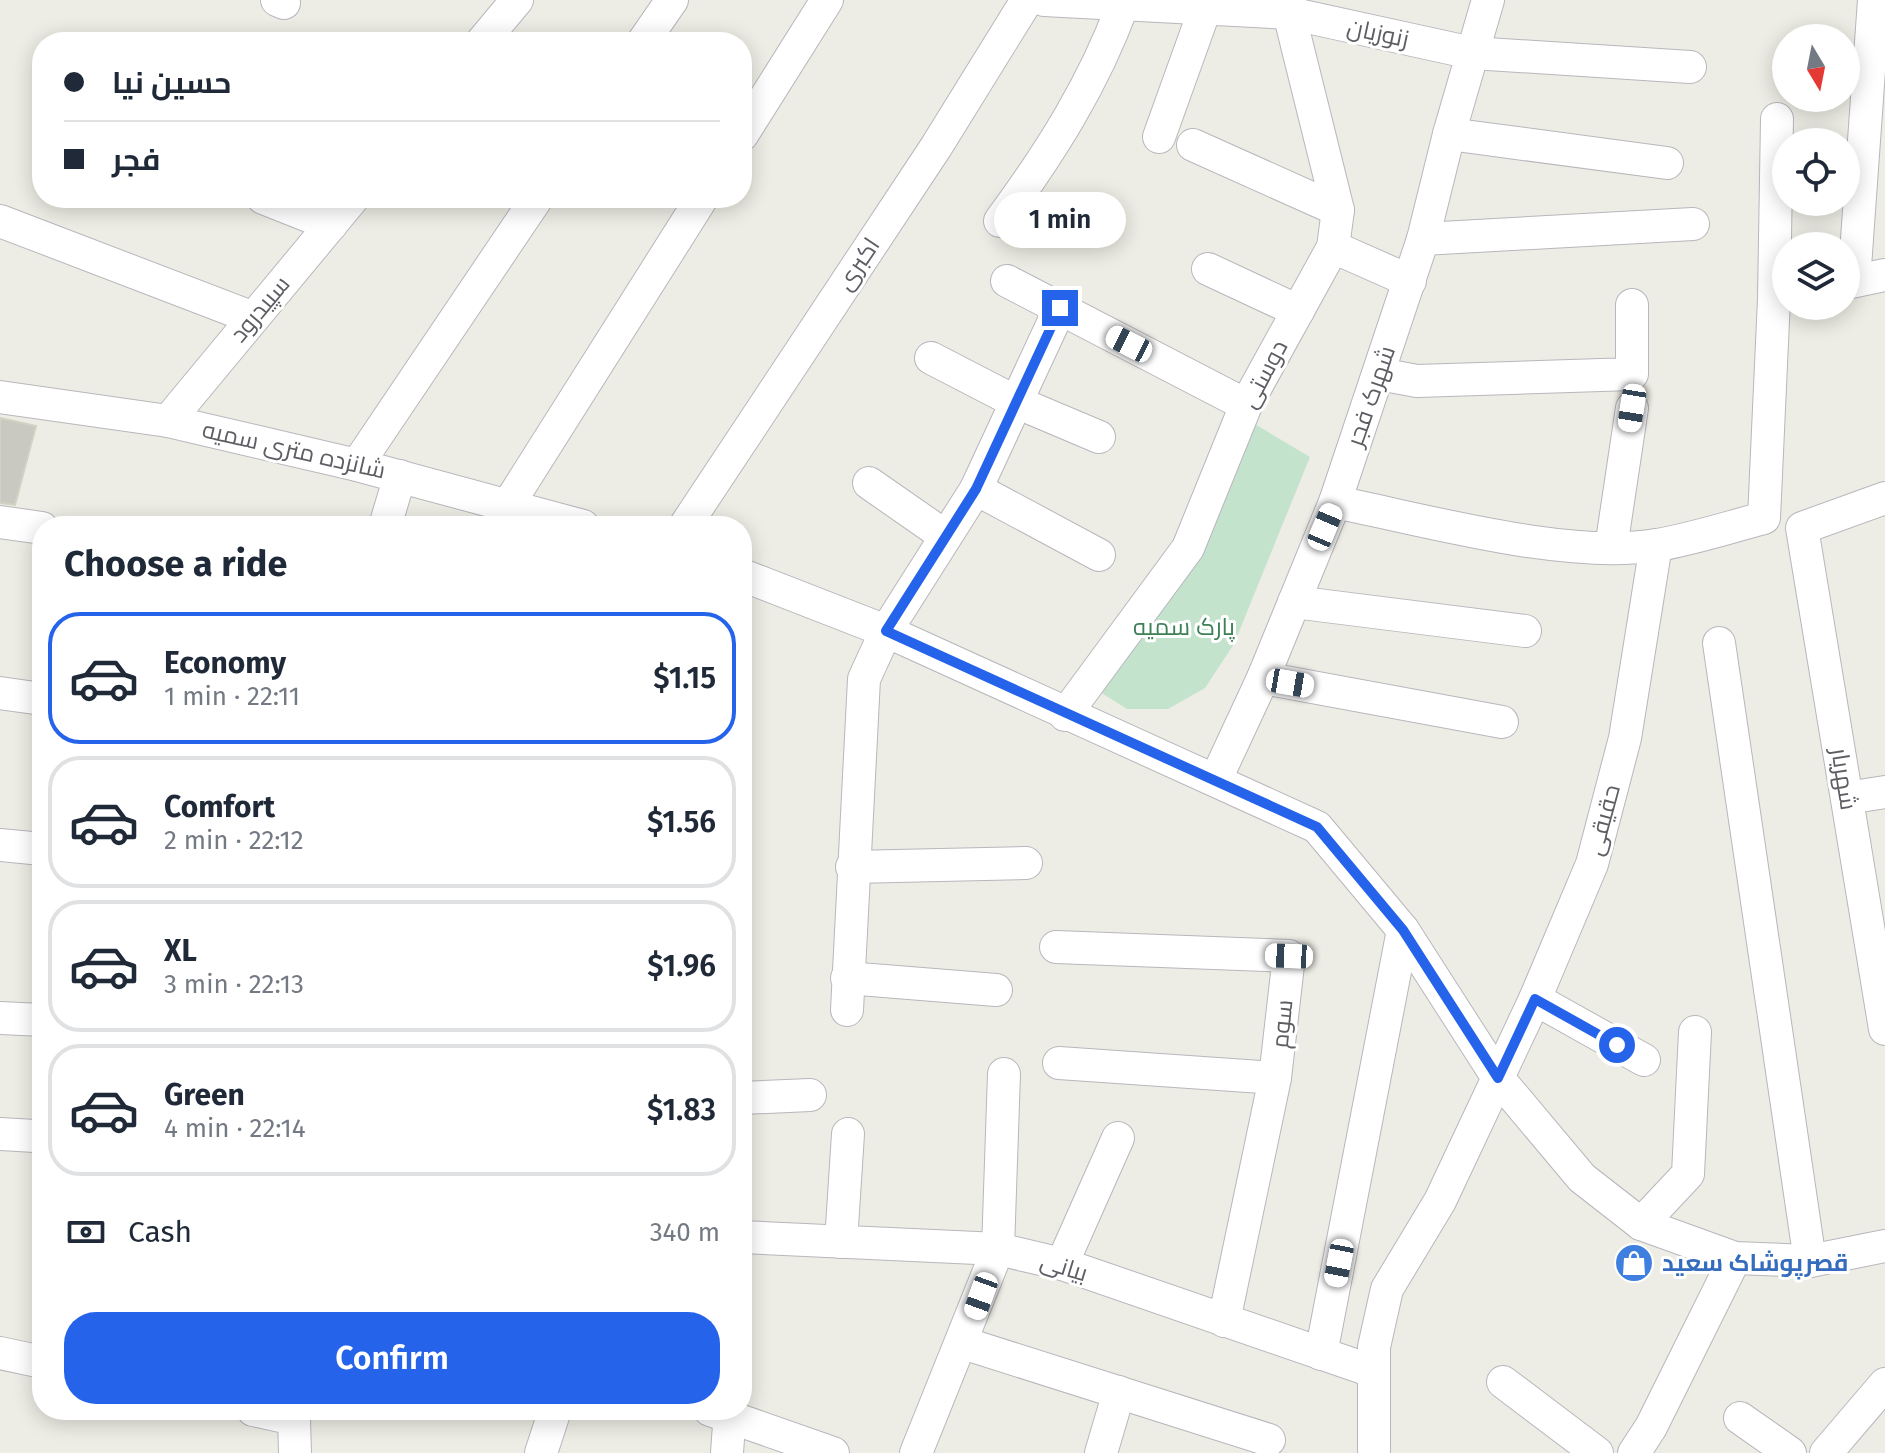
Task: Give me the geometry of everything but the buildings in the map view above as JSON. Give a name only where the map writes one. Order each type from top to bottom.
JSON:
[{"type":"street","points":[[490,32],[517,0]]},
{"type":"street","points":[[650,32],[672,0]]},
{"type":"street","points":[[752,119],[827,0]]},
{"type":"street","name":"اکبری","points":[[692,516],[936,147],[1027,0]]},
{"type":"street","name":"زنوزیان","points":[[1044,0],[1205,9],[1290,7],[1472,53],[1690,67]]},
{"type":"street","name":"شهرک فجر","points":[[1216,779],[1263,678],[1335,502],[1423,239],[1449,134],[1488,0]]},
{"type":"street","points":[[1862,280],[1874,0]]},
{"type":"street","points":[[1000,221],[1051,151],[1104,55],[1123,4]]},
{"type":"street","name":"دوستی","points":[[1065,715],[1188,548],[1246,405],[1333,247],[1338,210],[1290,7]]},
{"type":"street","points":[[1159,137],[1205,9]]},
{"type":"street","points":[[1777,119],[1779,232]]},
{"type":"street","points":[[1449,134],[1667,163]]},
{"type":"street","points":[[1193,145],[1338,210]]},
{"type":"street","points":[[288,208],[331,225]]},
{"type":"street","name":"سپیدرود","points":[[168,421],[251,317],[345,208]]},
{"type":"street","points":[[357,465],[530,208]]},
{"type":"street","points":[[508,505],[696,208]]},
{"type":"street","points":[[0,221],[251,317]]},
{"type":"street","points":[[1423,239],[1693,224]]},
{"type":"street","points":[[1333,247],[1410,281]]},
{"type":"street","points":[[1208,269],[1298,311]]},
{"type":"street","points":[[1007,281],[1246,405]]},
{"type":"street","points":[[1379,374],[1417,381],[1632,374],[1632,305]]},
{"type":"street","points":[[996,990],[847,994],[864,679],[886,631],[976,489],[1060,308]]},
{"type":"street","points":[[1335,502],[1545,542],[1611,548],[1656,545],[1764,518],[1778,320]]},
{"type":"street","points":[[931,358],[1016,402],[1099,437]]},
{"type":"street","name":"شانزده متری سمیه","points":[[0,397],[168,421],[357,465],[547,516]]},
{"type":"street","points":[[1611,548],[1632,408]]},
{"type":"street","points":[[388,516],[400,476]]},
{"type":"street","points":[[869,483],[945,536]]},
{"type":"street","points":[[976,489],[1099,555]]},
{"type":"street","name":"شهریار","points":[[1885,498],[1802,528],[1885,1029]]},
{"type":"street","points":[[0,522],[32,527]]},
{"type":"street","name":"حقیقی","points":[[1374,1453],[1372,1371],[1387,1289],[1440,1201],[1535,999],[1592,864],[1625,738],[1656,545]]},
{"type":"street","points":[[752,579],[886,631],[1317,827],[1403,930],[1498,1078],[1582,1178],[1641,1224],[1735,1258],[1810,1261],[1885,1246]]},
{"type":"street","points":[[1294,602],[1525,631]]},
{"type":"street","points":[[1719,643],[1810,1261]]},
{"type":"street","points":[[1263,678],[1502,722]]},
{"type":"street","points":[[0,693],[32,698]]},
{"type":"street","points":[[1847,798],[1885,792]]},
{"type":"street","points":[[0,845],[32,848]]},
{"type":"street","points":[[852,867],[1026,863]]},
{"type":"street","points":[[1321,1354],[1403,930]]},
{"type":"street","name":"سوم","points":[[1056,947],[1289,956],[1275,1078],[1224,1321]]},
{"type":"street","points":[[1535,999],[1644,1060]]},
{"type":"street","points":[[0,1018],[32,1020]]},
{"type":"street","points":[[1641,1224],[1688,1174],[1695,1032]]},
{"type":"street","points":[[1059,1063],[1275,1078]]},
{"type":"street","points":[[916,1453],[963,1343],[998,1249],[1004,1074]]},
{"type":"street","points":[[752,1098],[810,1095]]},
{"type":"street","points":[[0,1134],[32,1136]]},
{"type":"street","points":[[841,1242],[848,1134]]},
{"type":"street","points":[[1062,1264],[1118,1138]]},
{"type":"street","name":"بیانی","points":[[752,1239],[998,1249],[1062,1264],[1372,1371]]},
{"type":"street","points":[[1634,1453],[1651,1427],[1735,1258]]},
{"type":"street","points":[[963,1343],[1269,1440]]},
{"type":"street","points":[[0,1353],[32,1360]]},
{"type":"street","points":[[1503,1382],[1597,1453]]},
{"type":"street","points":[[1826,1453],[1885,1384]]},
{"type":"street","points":[[1101,1453],[1119,1392]]},
{"type":"street","points":[[1740,1418],[1790,1453]]},
{"type":"street","points":[[295,1453],[296,1420]]},
{"type":"street","points":[[541,1453],[552,1420]]},
{"type":"street","points":[[724,1420],[727,1453]]},
{"type":"street","points":[[744,1420],[833,1453]]},
{"type":"green space","name":"پارک سمیه","points":[[1248,420],[1310,457],[1234,644],[1205,688],[1168,709],[1127,709],[1092,687]]},
{"type":"place","name":"قصرپوشاک سعید","points":[[1634,1263]]},
{"type":"route","points":[[1060,308],[976,489],[886,631],[1317,827],[1403,930],[1498,1078],[1535,999],[1617,1045]]}]
